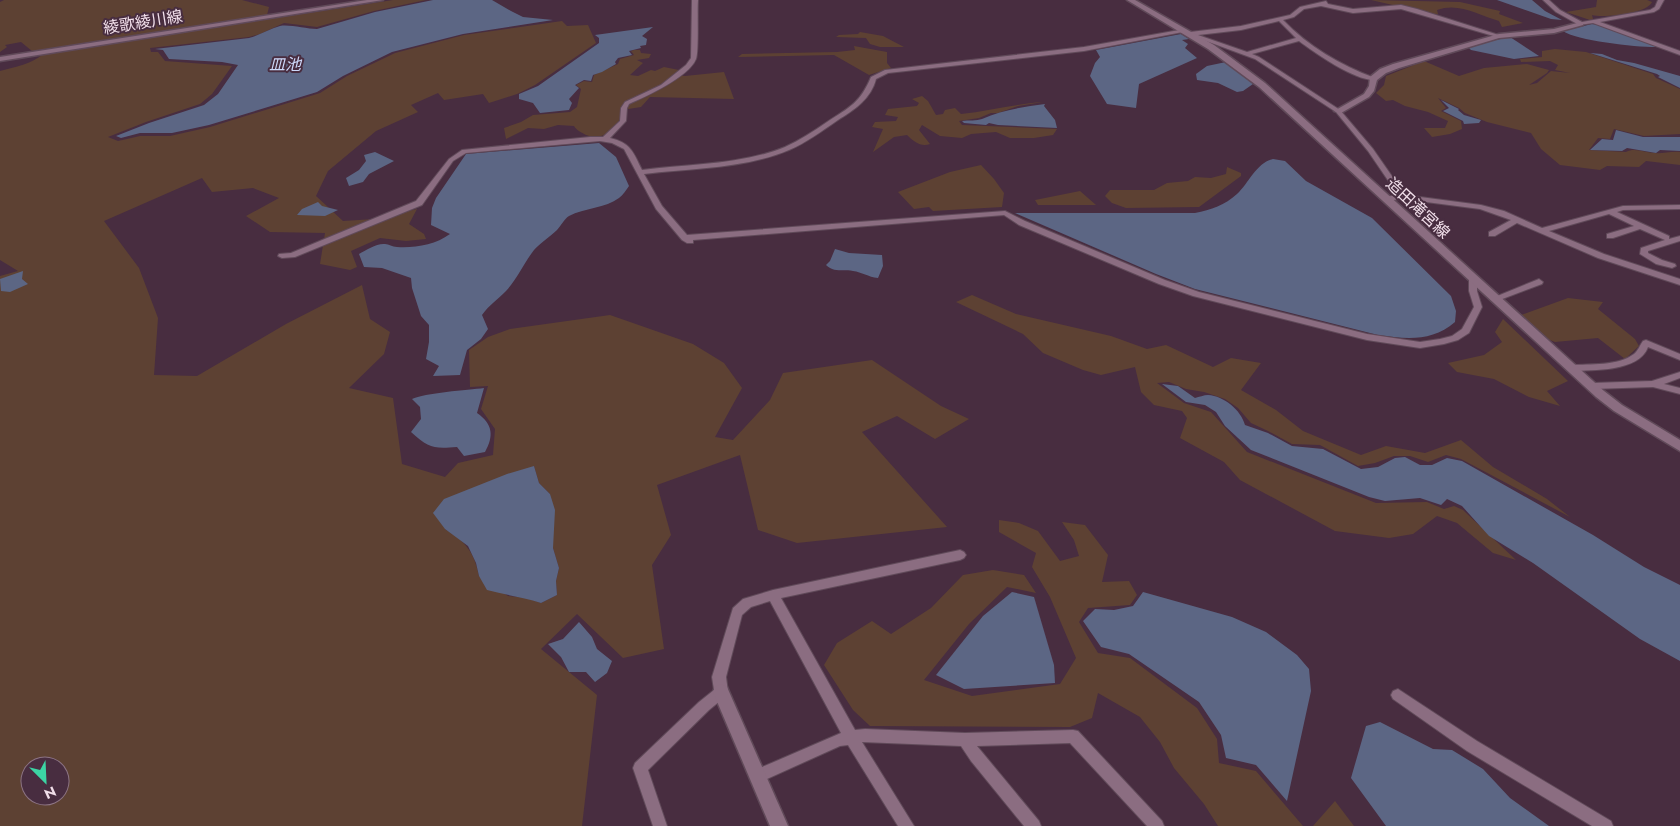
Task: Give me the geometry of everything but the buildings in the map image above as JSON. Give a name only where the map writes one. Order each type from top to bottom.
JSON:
[{"type":"main road","name":"綾歌綾川線","points":[[0,59],[380,0]]},
{"type":"main road","name":"造田滝宮線","points":[[1130,0],[1211,47],[1262,85],[1592,386],[1618,408],[1680,446]]},
{"type":"main road","points":[[1338,111],[1370,94],[1374,86],[1373,79],[1383,71],[1404,63],[1499,36],[1548,32],[1581,24]]},
{"type":"main road","points":[[721,692],[779,826]]},
{"type":"street","points":[[605,139],[623,121],[624,108],[627,103],[663,86],[694,58],[695,0]]},
{"type":"street","points":[[640,172],[754,158],[782,150],[842,115],[857,104],[868,92],[873,78],[887,71],[1084,49],[1187,32],[1240,28],[1292,16],[1302,8],[1336,0]]},
{"type":"street","points":[[1546,0],[1558,11],[1581,24],[1652,11],[1657,8],[1660,0]]},
{"type":"street","points":[[1321,4],[1353,10],[1401,8],[1415,10],[1499,36]]},
{"type":"street","points":[[1279,18],[1298,38],[1327,59],[1373,79]]},
{"type":"street","points":[[1594,22],[1680,53]]},
{"type":"street","points":[[1187,32],[1247,54],[1273,68],[1338,111],[1371,150],[1403,197]]},
{"type":"street","points":[[1247,54],[1298,38]]},
{"type":"street","points":[[282,256],[292,255],[419,203],[451,160],[464,151],[605,139],[621,143],[627,148],[659,207],[688,240],[1005,213],[1022,223],[1129,269],[1196,294],[1367,337],[1420,345],[1448,340],[1466,331],[1474,319],[1478,307],[1473,279]]},
{"type":"street","points":[[1387,199],[1403,197],[1481,207],[1542,230],[1601,256],[1680,282]]},
{"type":"street","points":[[1542,230],[1609,211],[1640,206],[1680,207]]},
{"type":"street","points":[[1609,211],[1666,238]]},
{"type":"street","points":[[1492,234],[1516,220]]},
{"type":"street","points":[[1610,236],[1640,226]]},
{"type":"street","points":[[1672,266],[1644,254],[1644,250],[1680,238]]},
{"type":"street","points":[[1494,298],[1539,282]]},
{"type":"street","points":[[1572,368],[1628,361],[1640,355],[1646,343],[1680,357]]},
{"type":"street","points":[[1653,384],[1680,375]]},
{"type":"street","points":[[1592,386],[1653,384],[1680,391]]},
{"type":"street","points":[[660,826],[640,768],[721,692],[719,677],[737,612],[747,603],[773,595],[960,555]]},
{"type":"street","points":[[773,595],[892,805],[907,826]]},
{"type":"street","points":[[1398,695],[1472,746],[1606,826]]},
{"type":"street","points":[[758,776],[852,736],[965,740],[1073,736],[1157,826]]},
{"type":"street","points":[[965,740],[1034,826]]},
{"type":"shaded area","points":[[4,0],[242,0],[269,7],[267,15],[32,51],[21,42],[5,45],[7,47],[0,52],[0,2]]},
{"type":"shaded area","points":[[393,0],[426,0],[374,11],[317,27],[284,23],[249,37],[150,48],[151,52],[158,52],[165,61],[232,66],[212,94],[200,104],[108,137],[118,141],[140,136],[170,136],[210,127],[320,93],[347,76],[395,53],[464,35],[562,21],[567,26],[588,25],[596,43],[535,85],[517,94],[489,103],[483,94],[444,100],[438,93],[411,105],[418,112],[376,131],[328,171],[316,196],[343,221],[375,219],[417,209],[409,224],[424,234],[426,239],[406,241],[380,238],[351,251],[357,267],[350,270],[320,264],[325,233],[270,232],[246,216],[279,198],[253,188],[212,192],[202,178],[104,221],[139,268],[158,318],[154,375],[197,376],[286,324],[362,285],[370,319],[390,332],[384,354],[349,388],[393,398],[402,464],[445,477],[458,463],[493,455],[495,429],[481,409],[488,386],[470,387],[469,350],[488,337],[510,329],[610,315],[693,344],[724,363],[742,388],[715,437],[733,440],[770,400],[783,373],[872,360],[941,406],[969,419],[935,439],[897,416],[862,432],[947,527],[797,543],[758,530],[740,455],[657,485],[671,535],[652,565],[664,649],[623,658],[577,614],[541,649],[597,695],[582,826],[0,826],[0,276],[18,271],[0,260],[0,71],[29,63],[43,54]],"holes":[[[534,466],[539,483],[550,494],[553,548],[559,568],[556,581],[557,595],[541,603],[528,598],[508,596],[479,576],[475,560],[468,548],[445,529]]]},
{"type":"shaded area","points":[[1371,0],[1460,2],[1500,11],[1499,14],[1523,23],[1502,27],[1499,21],[1461,8],[1445,8],[1437,10],[1438,14],[1432,14]]},
{"type":"shaded area","points":[[1597,0],[1647,0],[1652,2],[1642,10],[1614,15],[1592,15],[1593,19],[1590,20],[1566,12],[1596,7]]},
{"type":"shaded area","points":[[860,32],[883,36],[904,47],[880,47],[870,44],[866,38],[836,37],[839,35],[858,34]]},
{"type":"shaded area","points":[[854,46],[887,52],[887,63],[891,68],[869,75],[834,55],[738,57],[742,54],[837,52],[855,50]]},
{"type":"shaded area","points":[[1555,49],[1586,52],[1653,74],[1656,78],[1680,89],[1680,134],[1644,136],[1614,129],[1610,139],[1598,138],[1589,150],[1626,152],[1636,150],[1651,153],[1680,152],[1680,165],[1646,161],[1639,167],[1607,166],[1600,170],[1560,165],[1541,149],[1531,133],[1487,122],[1465,113],[1438,98],[1446,108],[1441,111],[1461,121],[1462,129],[1450,134],[1432,137],[1424,128],[1445,128],[1448,121],[1393,100],[1386,101],[1376,93],[1384,85],[1386,76],[1424,61],[1459,76],[1484,68],[1527,64],[1549,70],[1529,85],[1537,83],[1551,71],[1570,73],[1555,70],[1558,65],[1550,61],[1521,62],[1520,59],[1542,57],[1542,51]]},
{"type":"shaded area","points":[[631,51],[651,54],[649,58],[637,60],[643,63],[630,75],[638,76],[664,67],[684,71],[679,75],[685,76],[724,72],[734,99],[650,97],[641,107],[622,110],[621,117],[614,128],[599,137],[586,135],[574,126],[558,125],[544,129],[528,128],[506,139],[504,128],[533,115],[570,112],[577,107],[581,89],[576,85],[584,81],[592,82],[594,75],[618,64],[620,59],[634,55]]},
{"type":"shaded area","points":[[922,96],[928,101],[936,115],[943,114],[945,110],[955,108],[961,114],[1043,102],[1018,106],[979,118],[959,121],[962,125],[1057,129],[1053,135],[1034,138],[1010,138],[996,132],[971,134],[962,138],[940,136],[922,125],[919,130],[930,144],[918,143],[907,135],[894,137],[873,152],[883,129],[872,127],[875,122],[896,121],[898,117],[885,115],[888,109],[917,106],[919,103],[912,99]]},
{"type":"shaded area","points":[[981,165],[1004,193],[1002,207],[933,211],[929,207],[914,209],[898,192],[950,172]]},
{"type":"shaded area","points":[[1227,167],[1241,173],[1241,176],[1199,207],[1126,208],[1112,203],[1105,196],[1110,190],[1154,190],[1167,183],[1188,181],[1195,177],[1211,178],[1226,174]]},
{"type":"shaded area","points":[[1080,191],[1096,205],[1038,205],[1035,200]]},
{"type":"shaded area","points":[[972,295],[1016,314],[1111,336],[1147,349],[1166,345],[1213,367],[1231,358],[1261,363],[1241,390],[1276,410],[1303,431],[1361,455],[1386,446],[1425,453],[1461,440],[1493,467],[1547,499],[1570,517],[1461,459],[1446,455],[1428,462],[1410,456],[1394,456],[1375,463],[1358,466],[1320,445],[1292,444],[1251,423],[1238,408],[1225,399],[1204,392],[1186,389],[1169,382],[1157,383],[1184,403],[1211,412],[1247,452],[1376,503],[1427,502],[1444,509],[1454,506],[1463,510],[1516,560],[1493,553],[1457,523],[1437,516],[1413,534],[1389,538],[1335,531],[1240,480],[1224,462],[1180,438],[1187,418],[1182,411],[1154,405],[1141,392],[1135,367],[1101,375],[1083,370],[1043,353],[1023,334],[956,302]]},
{"type":"shaded area","points":[[1568,298],[1603,302],[1598,309],[1635,339],[1639,346],[1625,359],[1598,338],[1555,342],[1542,337],[1521,315]]},
{"type":"shaded area","points":[[1503,319],[1568,381],[1547,391],[1560,406],[1529,397],[1494,379],[1457,372],[1448,363],[1484,355],[1502,342],[1495,332]]},
{"type":"shaded area","points":[[999,520],[1019,523],[1038,531],[1060,561],[1079,556],[1074,540],[1062,522],[1085,525],[1108,555],[1102,582],[1129,581],[1137,595],[1130,605],[1088,608],[1079,622],[1098,653],[1130,658],[1197,708],[1217,739],[1219,763],[1256,771],[1303,826],[1218,826],[1204,804],[1174,768],[1160,742],[1140,717],[1098,693],[1092,718],[1070,727],[870,726],[853,710],[824,665],[837,643],[872,621],[891,634],[931,608],[963,575],[993,570],[1024,575],[1036,593],[1007,587],[969,624],[924,680],[972,696],[1060,684],[1076,658],[1050,597],[1032,567],[1036,553],[999,532]]},
{"type":"shaded area","points":[[1335,801],[1354,826],[1313,826]]},
{"type":"water","name":"皿池","points":[[433,0],[492,0],[523,17],[553,20],[463,34],[392,52],[343,76],[317,92],[209,125],[172,133],[140,133],[121,138],[116,136],[204,105],[218,94],[238,65],[222,62],[169,59],[163,50],[155,49],[249,38],[280,26],[317,29],[375,12]]},
{"type":"water","points":[[1497,0],[1532,0],[1545,11],[1562,20],[1551,19]]},
{"type":"water","points":[[1592,24],[1600,25],[1660,47],[1595,41],[1570,35],[1563,31]]},
{"type":"water","points":[[653,27],[642,36],[647,39],[646,45],[629,51],[632,55],[618,58],[615,62],[616,64],[593,75],[591,81],[584,80],[575,85],[579,88],[569,99],[572,103],[569,110],[540,113],[533,103],[519,99],[519,94],[538,86],[599,43],[599,38],[595,35]]},
{"type":"water","points":[[1181,34],[1189,39],[1182,40],[1188,44],[1185,48],[1197,58],[1139,84],[1136,108],[1107,104],[1090,76],[1095,63],[1100,57],[1096,50]]},
{"type":"water","points":[[1510,37],[1539,56],[1514,59],[1471,50],[1467,46]]},
{"type":"water","points":[[1590,53],[1602,54],[1617,60],[1680,76],[1680,88],[1658,77],[1660,76],[1657,74]]},
{"type":"water","points":[[1226,62],[1253,84],[1243,91],[1237,92],[1218,83],[1197,80],[1196,74],[1207,66]]},
{"type":"water","points":[[1441,100],[1459,109],[1464,115],[1481,120],[1479,123],[1464,124],[1463,121],[1443,111],[1449,108]]},
{"type":"water","points":[[1045,104],[1044,106],[1055,120],[1057,128],[989,123],[986,125],[964,123],[962,121],[980,120],[1005,111]]},
{"type":"water","points":[[1616,130],[1643,137],[1680,137],[1680,151],[1660,150],[1656,153],[1627,148],[1622,151],[1590,150],[1602,139],[1613,140]]},
{"type":"water","points":[[599,143],[616,157],[629,186],[614,201],[567,217],[557,230],[534,250],[506,291],[482,315],[488,329],[481,339],[467,350],[460,375],[433,376],[439,366],[426,359],[429,325],[421,316],[412,288],[411,278],[382,268],[364,267],[359,254],[382,244],[395,247],[425,245],[438,241],[450,234],[431,225],[432,208],[436,198],[466,154]]},
{"type":"water","points":[[375,152],[394,161],[369,174],[363,182],[349,186],[346,178],[359,170],[366,161],[364,155]]},
{"type":"water","points":[[1273,159],[1285,161],[1306,181],[1372,218],[1451,296],[1456,311],[1455,322],[1437,333],[1418,338],[1378,335],[1195,289],[1015,213],[1201,212],[1218,207],[1228,201],[1241,190],[1257,169]]},
{"type":"water","points":[[318,202],[322,206],[338,210],[325,216],[297,215],[302,209]]},
{"type":"water","points":[[835,249],[849,253],[882,255],[883,266],[878,278],[849,270],[835,270],[826,265],[830,261]]},
{"type":"water","points":[[23,271],[22,279],[28,284],[10,292],[1,291],[0,279]]},
{"type":"water","points":[[1162,384],[1178,386],[1195,398],[1208,395],[1220,398],[1236,409],[1245,425],[1268,433],[1292,446],[1323,449],[1361,469],[1378,467],[1395,458],[1405,457],[1420,465],[1432,465],[1447,458],[1462,461],[1593,535],[1644,567],[1680,585],[1680,661],[1640,639],[1533,563],[1489,536],[1462,506],[1447,499],[1441,505],[1420,498],[1385,501],[1369,497],[1251,450],[1225,426],[1216,412],[1205,405],[1186,402]]},
{"type":"water","points":[[484,388],[477,413],[489,426],[491,436],[485,452],[464,456],[457,447],[442,448],[432,446],[411,432],[421,419],[420,407],[412,399],[436,393]]},
{"type":"water","points":[[534,466],[539,483],[550,494],[555,510],[553,548],[559,568],[556,581],[557,595],[541,603],[487,590],[479,576],[476,563],[468,546],[445,529],[433,513],[444,499],[507,474]]},
{"type":"water","points":[[1012,592],[1034,597],[1054,665],[1055,683],[964,689],[936,675],[983,616]]},
{"type":"water","points":[[1143,592],[1232,617],[1266,632],[1297,655],[1309,669],[1311,691],[1287,801],[1256,765],[1226,758],[1221,735],[1199,702],[1129,654],[1101,647],[1083,621],[1095,609],[1114,610],[1133,606]]},
{"type":"water","points":[[579,622],[592,637],[597,649],[612,661],[607,673],[595,682],[586,672],[569,672],[561,657],[548,644],[563,639]]},
{"type":"water","points":[[1380,722],[1433,749],[1452,750],[1483,769],[1510,798],[1549,826],[1386,826],[1351,778],[1366,726]]}]
